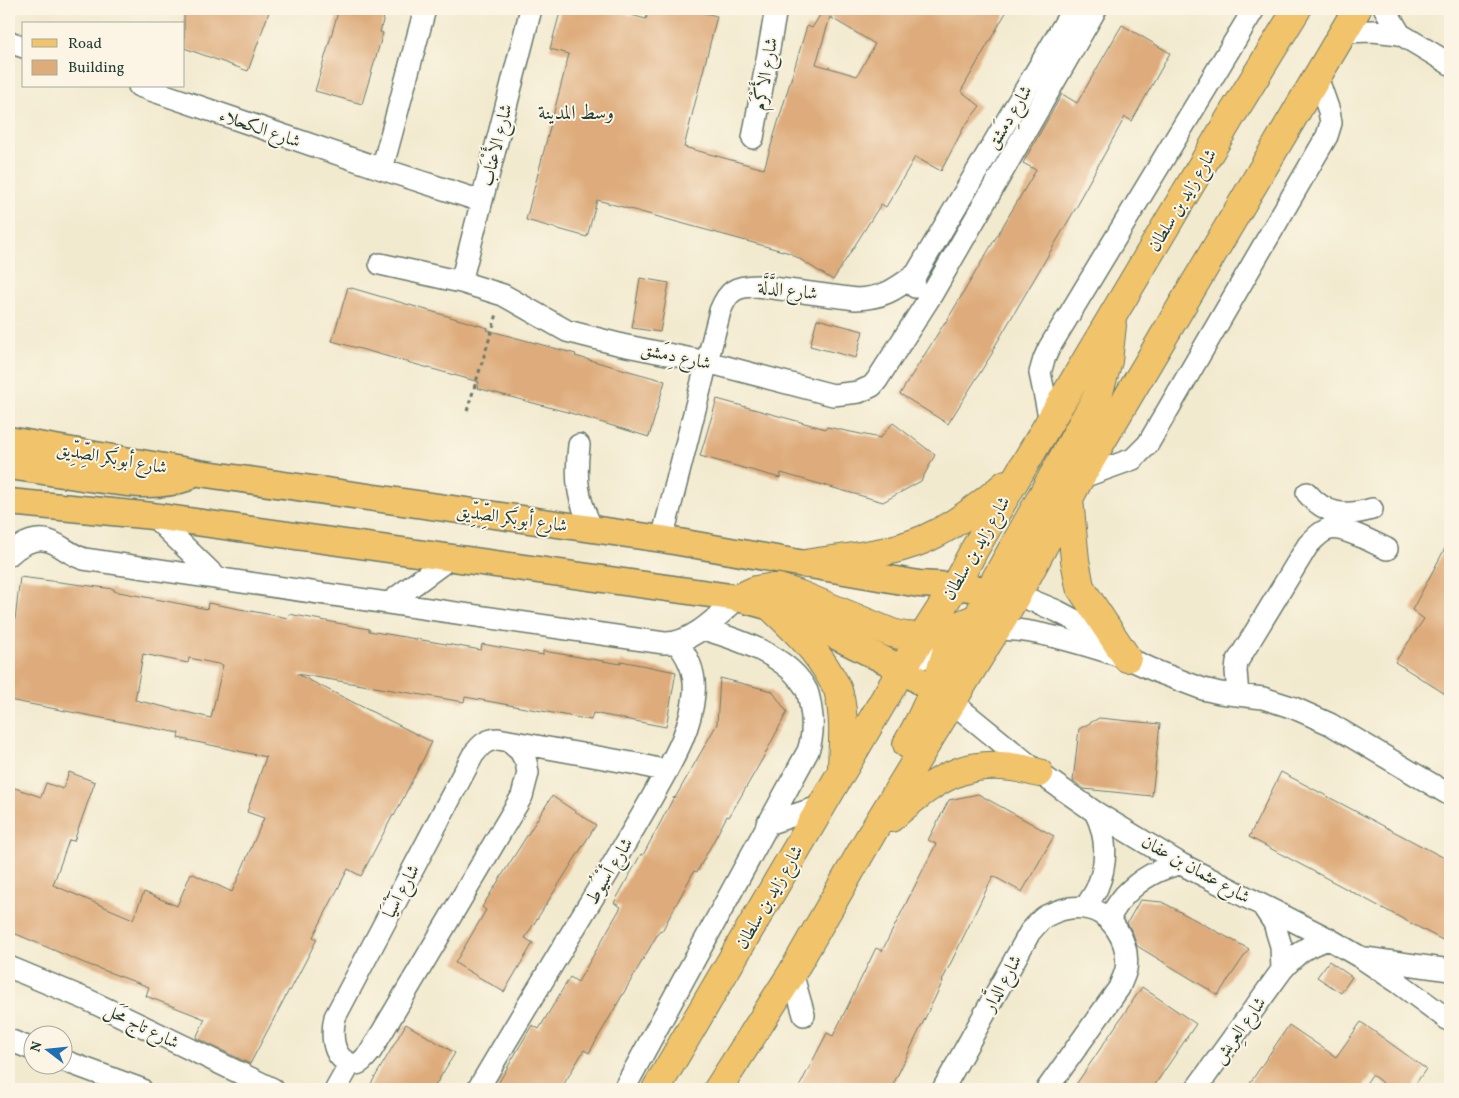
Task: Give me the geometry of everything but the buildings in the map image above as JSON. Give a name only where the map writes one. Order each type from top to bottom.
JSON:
[{"type":"highway","name":"شارع زايد بن سلطان","points":[[656,1089],[902,669],[955,586],[1020,471],[1297,9]]},
{"type":"highway","points":[[943,696],[969,631],[1016,594],[1075,489],[1357,9]]},
{"type":"highway","points":[[718,1089],[792,973],[872,834],[943,696],[969,631],[989,591],[1098,395],[1108,361],[1113,315]]},
{"type":"highway","points":[[806,564],[892,549],[918,542],[937,534],[990,498],[1020,471]]},
{"type":"highway","points":[[1075,489],[1075,560],[1080,587],[1127,658]]},
{"type":"highway","points":[[955,586],[954,614],[969,631]]},
{"type":"highway","points":[[738,598],[756,590],[779,588],[892,633],[905,636],[921,637],[969,631]]},
{"type":"highway","points":[[771,607],[814,651],[839,692],[844,727],[841,773]]},
{"type":"highway","points":[[872,834],[934,782],[954,773],[973,767],[990,765],[1021,767],[1039,773]]},
{"type":"main road","name":"شارع أبوبَكر الصِّدِّيق","points":[[9,440],[199,473],[662,539],[919,584],[955,586],[1016,594]]},
{"type":"main road","points":[[9,466],[127,483],[177,481],[199,473]]},
{"type":"main road","points":[[10,502],[153,516],[738,598],[771,607],[828,632],[902,669],[943,696]]},
{"type":"street","points":[[382,170],[425,9]]},
{"type":"street","name":"شارع الأَعْنَاب","points":[[461,282],[531,9]]},
{"type":"street","name":"شارع الأَكْرَم","points":[[753,138],[776,9]]},
{"type":"street","name":"شارع دِمَشق","points":[[916,274],[1073,9]]},
{"type":"street","name":"شارع دِمَشق","points":[[380,264],[461,282],[503,295],[567,331],[622,345],[708,362],[833,394],[859,392],[872,386],[932,294],[1096,9]]},
{"type":"street","points":[[1050,421],[1040,373],[1049,348],[1254,9]]},
{"type":"street","points":[[1385,9],[1400,34]]},
{"type":"street","points":[[1342,32],[1374,31],[1400,34],[1450,64]]},
{"type":"street","points":[[9,42],[22,46]]},
{"type":"street","points":[[1075,489],[1134,459],[1148,444],[1327,136],[1331,123],[1329,111],[1317,77]]},
{"type":"street","name":"شارع الكحلاء","points":[[145,88],[382,170],[481,201]]},
{"type":"street","points":[[916,274],[914,284],[916,289],[932,294]]},
{"type":"street","name":"شارع الدَّلَّة","points":[[662,539],[720,311],[729,294],[744,286],[757,286],[856,299],[871,299],[886,294],[916,274]]},
{"type":"street","points":[[579,445],[576,467],[578,489],[583,510],[592,530]]},
{"type":"street","points":[[1307,493],[1320,505],[1336,512],[1354,514],[1372,509]]},
{"type":"street","points":[[153,516],[218,579]]},
{"type":"street","points":[[1238,695],[1237,662],[1308,545],[1317,536],[1329,528],[1340,528],[1387,549]]},
{"type":"street","points":[[9,555],[16,548],[31,541],[46,539],[73,556],[84,559],[664,643],[676,642],[703,629],[738,598]]},
{"type":"street","points":[[389,603],[450,558]]},
{"type":"street","points":[[1016,594],[1078,622],[1098,634],[1127,658]]},
{"type":"street","points":[[624,1089],[808,751],[811,740],[811,706],[806,690],[793,673],[767,654],[738,640],[703,629]]},
{"type":"street","points":[[902,669],[969,631],[1020,631],[1066,640],[1127,658],[1183,682],[1220,693],[1263,698],[1301,711],[1330,724],[1450,795]]},
{"type":"street","name":"شارع أسْيُوط","points":[[478,1089],[680,748],[689,721],[694,694],[693,670],[685,652],[676,642]]},
{"type":"street","name":"شارع عثمان بن عفان","points":[[943,696],[1039,773],[1095,812],[1181,864],[1329,939],[1360,957],[1450,1021]]},
{"type":"street","name":"شارع آسْيَا","points":[[350,1064],[341,1058],[335,1047],[332,1027],[335,1017],[480,745],[489,740],[509,741],[666,771]]},
{"type":"street","points":[[336,1089],[350,1064],[357,1064],[362,1061],[371,1051],[522,796],[528,773],[526,762],[520,751],[509,741]]},
{"type":"street","points":[[767,824],[822,806]]},
{"type":"street","points":[[1085,908],[1097,888],[1104,866],[1105,843],[1095,812]]},
{"type":"street","points":[[1108,919],[1123,897],[1144,879],[1168,866],[1181,864]]},
{"type":"street","points":[[1262,905],[1274,923],[1281,946],[1282,970]]},
{"type":"street","name":"شارع الدَّار","points":[[943,1089],[1030,932],[1044,917],[1064,908],[1085,908],[1097,912],[1108,919],[1120,933],[1126,951],[1126,970],[1119,988],[1046,1089]]},
{"type":"street","name":"شارع العِريش","points":[[1196,1089],[1282,970],[1295,956],[1311,945],[1329,939]]},
{"type":"street","points":[[1360,957],[1450,970]]},
{"type":"street","name":"شارع تاج مَحَل","points":[[9,967],[88,1000],[241,1082],[272,1089]]},
{"type":"street","points":[[792,973],[804,1015]]},
{"type":"street","points":[[9,1040],[22,1045]]},
{"type":"street","points":[[72,1064],[141,1089]]},
{"type":"path","points":[[466,411],[503,295]]},
{"type":"district","name":"وسط المدينة","points":[[576,112]]}]
